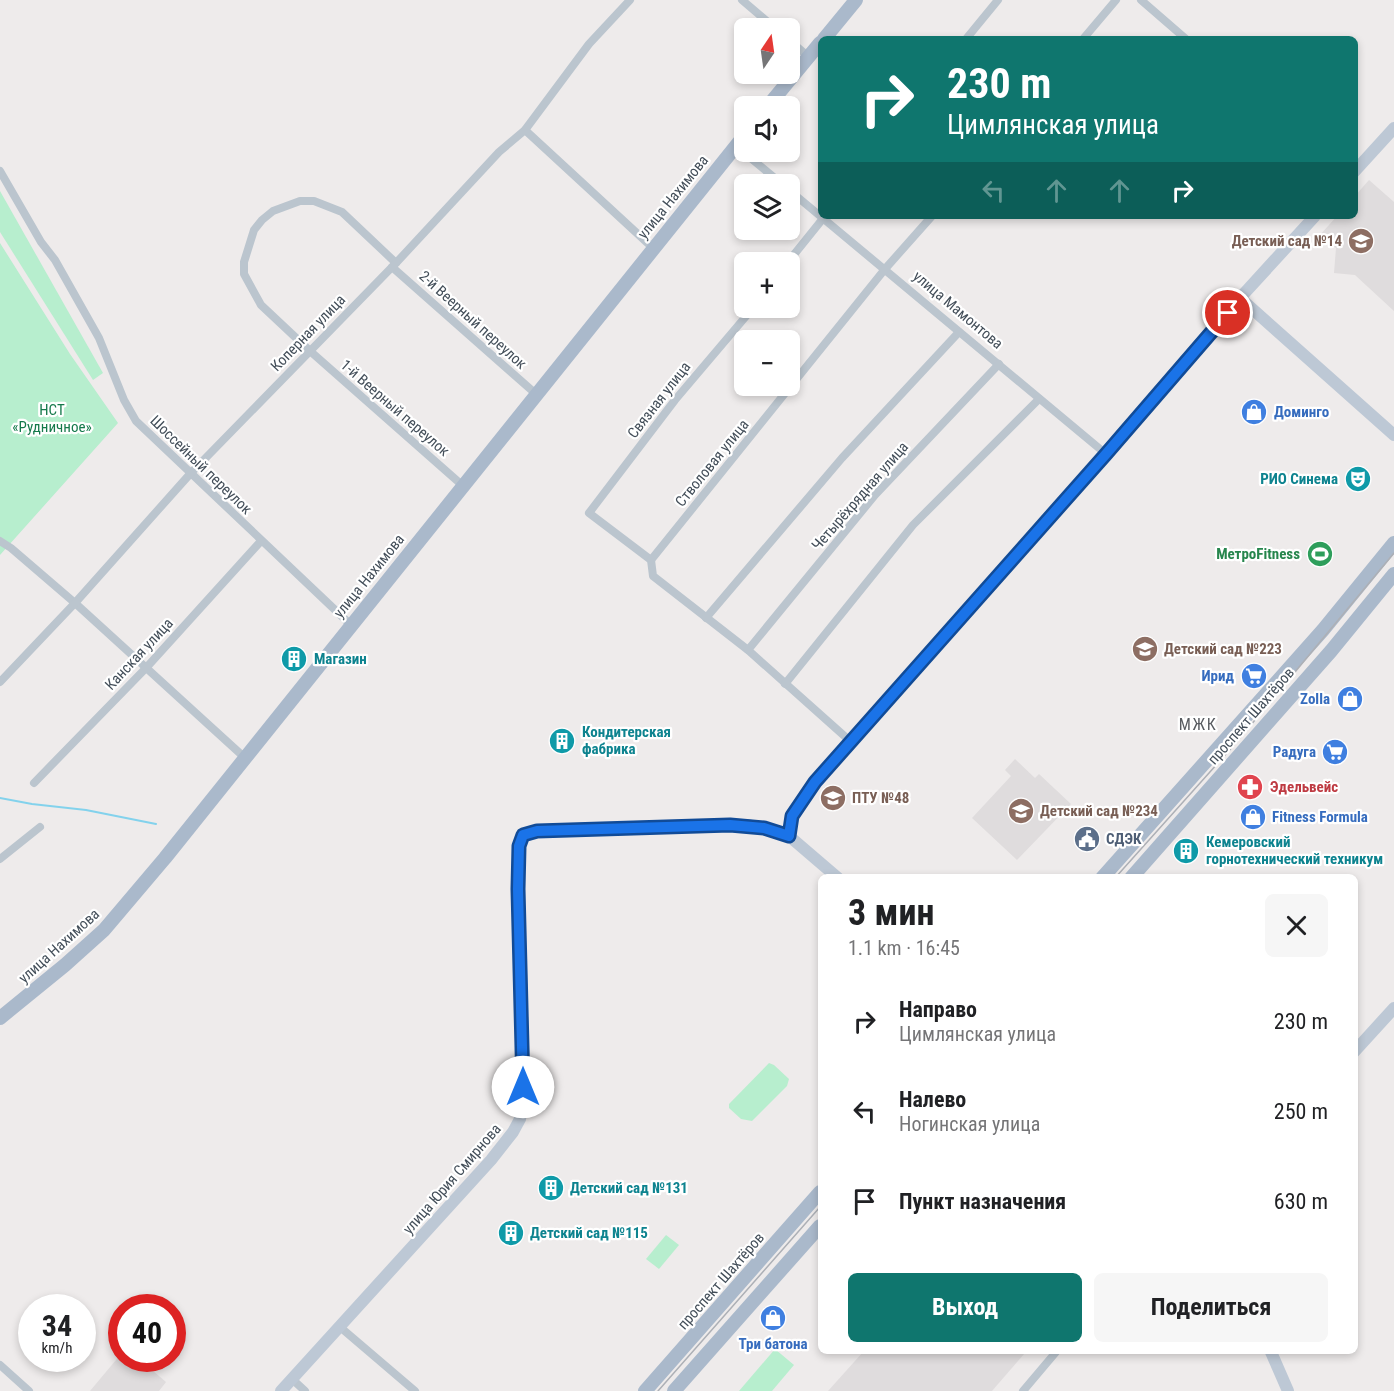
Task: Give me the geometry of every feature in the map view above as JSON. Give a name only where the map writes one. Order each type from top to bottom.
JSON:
[{"type":"main road","points":[[826,36],[856,0]]},
{"type":"main road","points":[[776,96],[818,46]]},
{"type":"main road","name":"улица Нахимова","points":[[0,1018],[104,930],[165,858],[734,148]]},
{"type":"main road","name":"проспект Шахтёров","points":[[1106,874],[1323,630],[1394,543]]},
{"type":"main road","name":"проспект Шахтёров","points":[[1135,874],[1323,660],[1394,574]]},
{"type":"main road","name":"проспект Шахтёров","points":[[645,1391],[818,1194]]},
{"type":"main road","points":[[674,1391],[818,1228]]},
{"type":"street","name":"Коперная улица","points":[[0,682],[75,603],[190,474],[394,265],[499,152],[525,130],[589,44],[630,0]]},
{"type":"street","points":[[742,0],[764,18]]},
{"type":"street","points":[[968,36],[998,0]]},
{"type":"street","points":[[1086,36],[1116,0]]},
{"type":"street","points":[[1141,0],[1183,36]]},
{"type":"street","points":[[800,49],[809,57]]},
{"type":"street","points":[[1358,168],[1394,128]]},
{"type":"street","points":[[525,130],[653,248]]},
{"type":"street","points":[[761,162],[772,174]]},
{"type":"street","name":"Шоссейный переулок","points":[[0,171],[41,242],[55,260],[99,338],[124,400],[136,421],[351,625]]},
{"type":"street","name":"улица Мамонтова","points":[[800,198],[818,212]]},
{"type":"street","points":[[310,351],[261,305],[244,274],[244,262],[249,242],[254,230],[262,220],[273,211],[300,201],[314,201],[342,212],[394,265]]},
{"type":"street","points":[[796,252],[822,219]]},
{"type":"street","name":"улица Мамонтова","points":[[826,219],[1106,454]]},
{"type":"street","name":"Стволовая улица","points":[[651,560],[885,269],[929,219]]},
{"type":"street","points":[[833,874],[789,836],[796,807],[850,741],[1312,219]]},
{"type":"street","name":"2-й Веерный переулок","points":[[394,265],[536,394]]},
{"type":"street","points":[[1240,298],[1394,435]]},
{"type":"street","name":"Связная улица","points":[[651,560],[589,513],[675,400],[745,318]]},
{"type":"street","points":[[706,618],[842,458],[959,332]]},
{"type":"street","name":"1-й Веерный переулок","points":[[310,351],[462,485]]},
{"type":"street","name":"Четырёхрядная улица","points":[[748,650],[875,495],[999,364]]},
{"type":"street","points":[[785,684],[913,525],[1039,399]]},
{"type":"street","points":[[0,541],[75,603],[244,757]]},
{"type":"street","name":"Канская улица","points":[[34,783],[146,669],[261,541]]},
{"type":"street","points":[[651,560],[653,576],[748,650],[850,741]]},
{"type":"street","name":"улица Юрия Смирнова","points":[[281,1391],[491,1160],[520,1119],[523,1087],[519,846],[523,835],[537,831],[730,825],[764,828],[789,836]]},
{"type":"street","points":[[0,859],[40,827]]},
{"type":"street","points":[[1358,1048],[1394,1008]]},
{"type":"street","points":[[340,1327],[415,1391]]},
{"type":"street","points":[[1023,1391],[1054,1354]]},
{"type":"street","points":[[1272,1354],[1288,1391]]},
{"type":"street","points":[[0,1365],[29,1391]]},
{"type":"street","points":[[292,1379],[305,1391]]},
{"type":"shaded area","name":"Детский сад №14","points":[[1369,180],[1394,202],[1394,311],[1355,275],[1334,273],[1336,248],[1320,235],[1334,219],[1358,219],[1358,193]]},
{"type":"shaded area","name":"Детский сад №234","points":[[1015,759],[1035,778],[1039,774],[1071,804],[1017,860],[972,818],[1011,776],[1005,770]]},
{"type":"shaded area","points":[[861,1354],[1024,1354],[992,1391],[828,1391]]},
{"type":"shaded area","points":[[108,1370],[108,1372],[154,1372],[166,1382],[159,1391],[90,1391]]},
{"type":"green space","points":[[0,191],[103,373],[93,380],[0,232]]},
{"type":"green space","name":"НСТ «Рудничное»","points":[[0,243],[70,354],[118,423],[0,555]]},
{"type":"green space","points":[[769,1063],[789,1079],[787,1086],[752,1121],[741,1119],[729,1108],[729,1104]]},
{"type":"green space","points":[[666,1235],[679,1245],[659,1269],[646,1259]]},
{"type":"green space","points":[[775,1349],[794,1365],[772,1391],[739,1391]]},
{"type":"waterway","points":[[0,798],[86,810],[156,824]]},
{"type":"tram line","points":[[1119,874],[1235,744],[1394,553]]},
{"type":"tram line","points":[[658,1391],[818,1209]]},
{"type":"place","name":"Детский сад №14","points":[[1361,241]]},
{"type":"place","name":"Доминго","points":[[1254,412]]},
{"type":"place","name":"РИО Синема","points":[[1358,479]]},
{"type":"place","name":"МетроFitness","points":[[1320,554]]},
{"type":"place","name":"Детский сад №223","points":[[1145,649]]},
{"type":"place","name":"Магазин","points":[[294,659]]},
{"type":"place","name":"Ирид","points":[[1254,676]]},
{"type":"place","name":"Zolla","points":[[1350,699]]},
{"type":"place","name":"Кондитерская фабрика","points":[[562,741]]},
{"type":"place","name":"Радуга","points":[[1335,752]]},
{"type":"place","name":"Эдельвейс","points":[[1250,787]]},
{"type":"place","name":"ПТУ №48","points":[[833,798]]},
{"type":"place","name":"Детский сад №234","points":[[1021,811]]},
{"type":"place","name":"Fitness Formula","points":[[1253,817]]},
{"type":"place","name":"СДЭК","points":[[1087,839]]},
{"type":"place","name":"Кемеровский горнотехнический техникум","points":[[1186,851]]},
{"type":"place","name":"Детский сад №131","points":[[551,1188]]},
{"type":"place","name":"Детский сад №115","points":[[511,1233]]},
{"type":"place","name":"Три батона","points":[[773,1318]]},
{"type":"district","name":"МЖК","points":[[1198,724]]},
{"type":"route","points":[[523,1087],[518,889],[519,846],[523,835],[531,831],[748,825],[789,836],[796,807],[815,782],[1228,313]]}]
